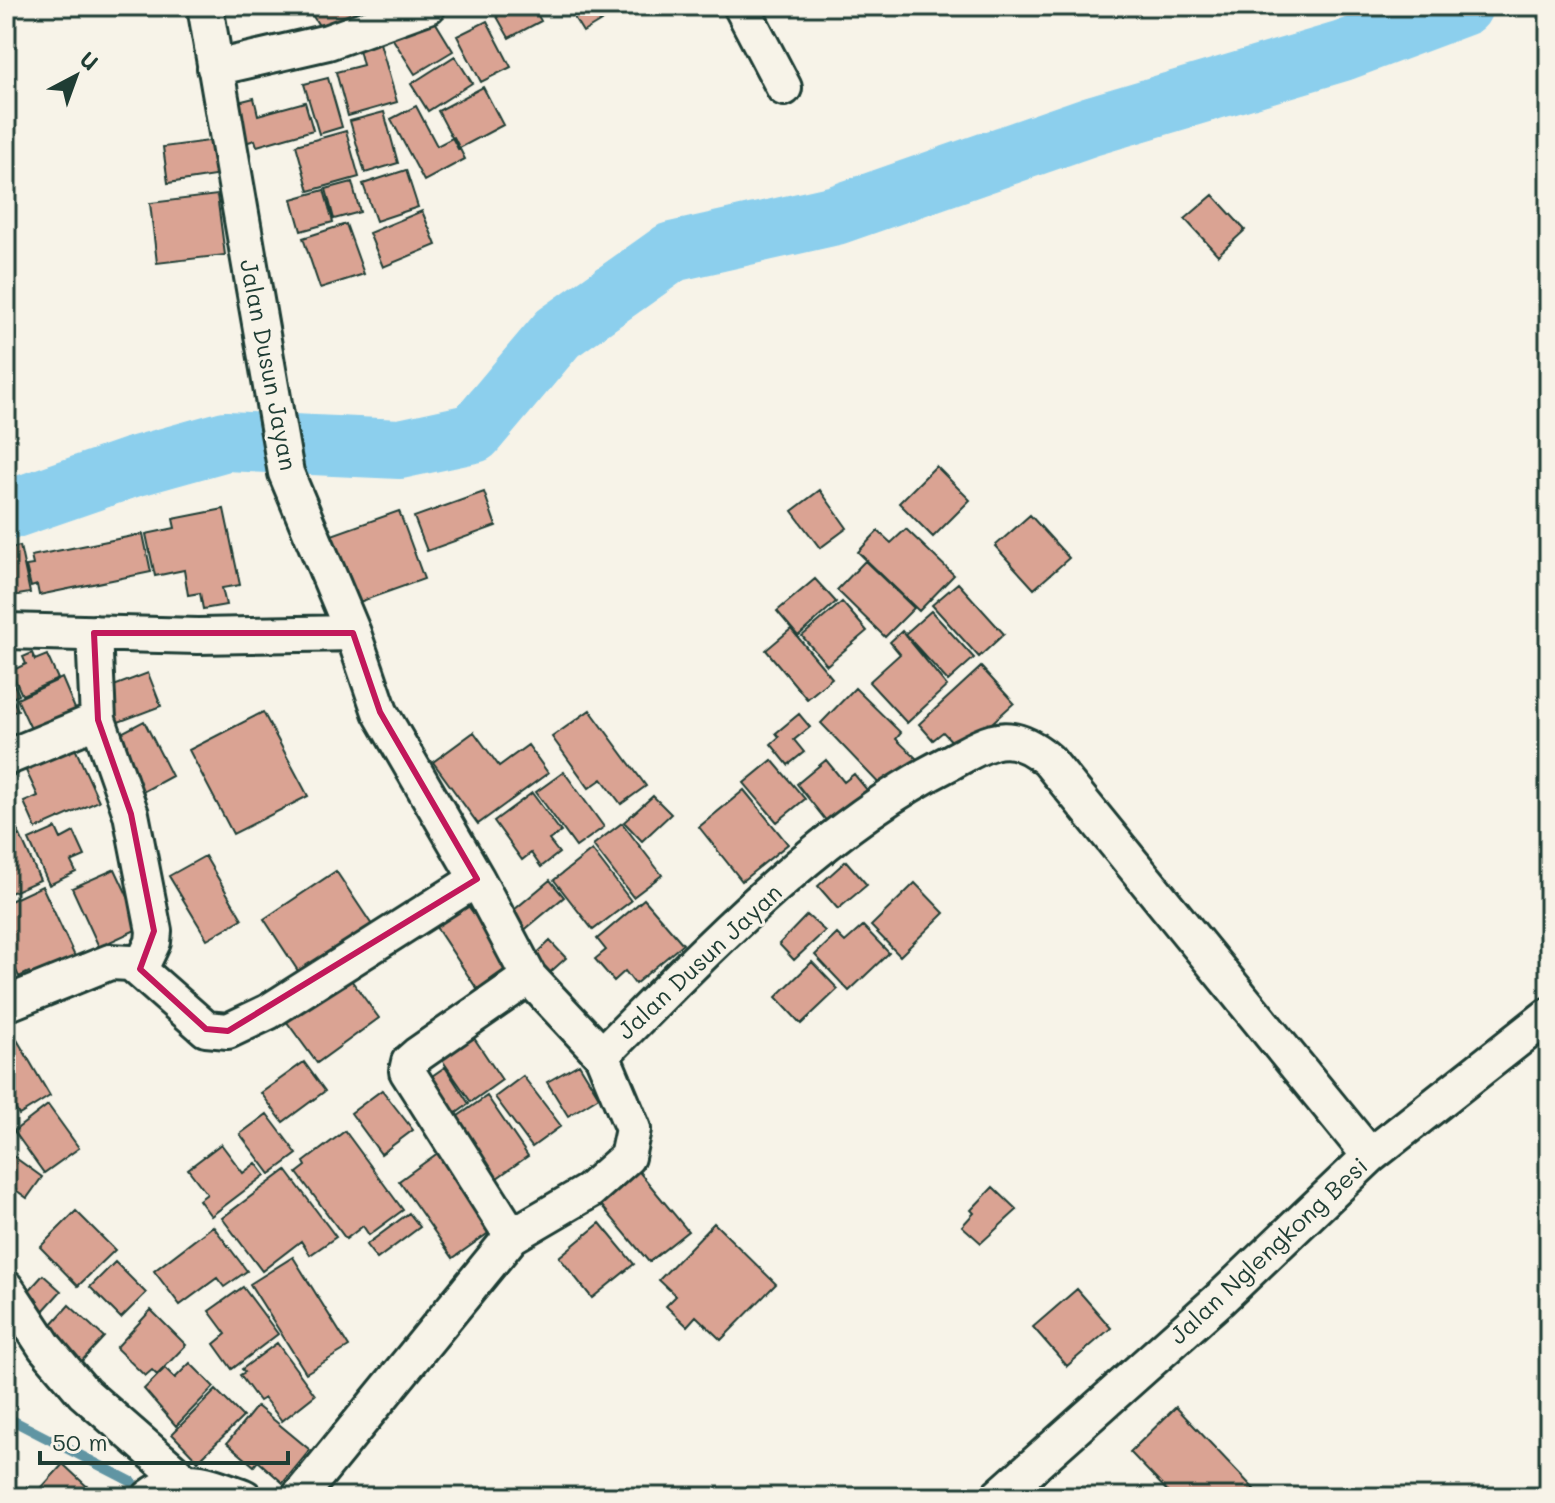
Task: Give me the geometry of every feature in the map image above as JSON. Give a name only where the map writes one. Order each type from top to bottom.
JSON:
[{"type":"street","name":"Jalan Dusun Jayan","points":[[205,6],[286,473],[353,633],[380,712],[477,879],[529,977],[602,1055],[711,947],[874,808],[915,780],[975,750],[995,741],[1015,742],[1033,747],[1048,760],[1370,1156]]},
{"type":"street","points":[[215,68],[328,42],[428,6]]},
{"type":"street","points":[[741,6],[784,88]]},
{"type":"street","points":[[6,631],[198,636],[353,633]]},
{"type":"street","points":[[94,633],[98,720],[131,814],[154,931],[153,942],[140,969]]},
{"type":"street","points":[[6,758],[98,720]]},
{"type":"street","points":[[6,1004],[110,962],[131,963],[206,1029],[228,1031],[268,1012],[477,879]]},
{"type":"street","points":[[512,1236],[407,1071],[409,1062],[417,1055],[529,977]]},
{"type":"street","name":"Jalan Nglengkong Besi","points":[[998,1497],[1221,1298],[1370,1156],[1549,1015]]},
{"type":"street","points":[[299,1497],[512,1236],[589,1191],[627,1157],[633,1129],[602,1055]]},
{"type":"street","points":[[6,1288],[45,1347],[84,1393],[185,1481],[244,1497]]},
{"type":"street","points":[[150,1497],[166,1485],[185,1481]]},
{"type":"highlighted area","points":[[94,633],[353,633],[380,712],[477,879],[228,1031],[206,1029],[140,969],[154,931],[131,814],[98,720]]},
{"type":"building","points":[[315,6],[363,6],[366,11],[327,38],[309,10]]},
{"type":"building","points":[[491,6],[533,6],[541,21],[509,38]]},
{"type":"building","points":[[567,6],[598,6],[606,18],[583,32]]},
{"type":"building","points":[[428,10],[453,51],[415,74],[389,33]]},
{"type":"building","points":[[487,21],[511,67],[481,82],[457,36]]},
{"type":"building","points":[[378,36],[397,102],[348,116],[336,72],[363,65],[357,42]]},
{"type":"building","points":[[455,56],[472,83],[428,111],[411,84]]},
{"type":"building","points":[[328,78],[342,127],[319,134],[304,84]]},
{"type":"building","points":[[483,87],[503,125],[458,149],[438,111]]},
{"type":"building","points":[[254,98],[258,115],[305,102],[313,130],[257,146],[255,140],[245,143],[234,103]]},
{"type":"building","points":[[416,106],[437,146],[454,137],[465,159],[424,181],[391,119]]},
{"type":"building","points":[[384,112],[398,163],[365,173],[350,121]]},
{"type":"building","points":[[346,131],[359,177],[309,191],[296,145]]},
{"type":"building","points":[[216,140],[221,175],[168,183],[163,147]]},
{"type":"building","points":[[406,170],[418,207],[376,221],[363,184]]},
{"type":"building","points":[[352,182],[360,212],[334,219],[326,189]]},
{"type":"building","points":[[324,190],[333,222],[301,231],[292,199]]},
{"type":"building","points":[[217,195],[225,255],[157,263],[150,203]]},
{"type":"building","points":[[1213,195],[1245,230],[1218,255],[1185,219]]},
{"type":"building","points":[[422,211],[436,245],[383,267],[369,233]]},
{"type":"building","points":[[346,224],[364,274],[320,288],[303,238]]},
{"type":"building","points":[[936,466],[970,500],[933,537],[899,503]]},
{"type":"building","points":[[820,490],[847,528],[820,548],[792,511]]},
{"type":"building","points":[[484,492],[496,526],[427,551],[414,517]]},
{"type":"building","points":[[224,509],[240,585],[222,588],[226,605],[203,609],[200,593],[188,595],[184,570],[155,576],[146,534],[175,528],[173,519]]},
{"type":"building","points":[[399,511],[424,579],[351,605],[326,537]]},
{"type":"building","points":[[1030,515],[1069,558],[1034,589],[995,546]]},
{"type":"building","points":[[906,529],[954,575],[919,611],[858,552],[878,531],[891,543]]},
{"type":"building","points":[[143,534],[151,572],[39,595],[37,585],[31,587],[26,566],[33,565],[31,556]]},
{"type":"building","points":[[20,546],[30,593],[6,597],[6,549]]},
{"type":"building","points":[[865,561],[914,608],[885,637],[837,590]]},
{"type":"building","points":[[815,579],[836,602],[798,636],[777,611]]},
{"type":"building","points":[[958,583],[1004,634],[979,657],[932,605]]},
{"type":"building","points":[[842,602],[867,631],[827,665],[802,636]]},
{"type":"building","points":[[931,611],[974,658],[948,681],[905,634]]},
{"type":"building","points":[[791,629],[832,678],[807,699],[766,650]]},
{"type":"building","points":[[902,631],[947,686],[907,723],[869,682],[900,654],[890,642]]},
{"type":"building","points":[[32,653],[35,660],[47,655],[58,679],[22,695],[11,671],[26,664],[23,657]]},
{"type":"building","points":[[981,667],[1014,703],[961,751],[943,732],[933,740],[919,724]]},
{"type":"building","points":[[6,668],[19,695],[12,698],[18,710],[6,715]]},
{"type":"building","points":[[148,673],[161,706],[116,723],[103,690]]},
{"type":"building","points":[[62,678],[76,711],[32,731],[17,699]]},
{"type":"building","points":[[855,688],[901,733],[896,739],[917,759],[886,791],[821,723]]},
{"type":"building","points":[[590,710],[646,786],[621,804],[602,779],[589,788],[552,737]]},
{"type":"building","points":[[263,712],[308,796],[233,834],[189,750]]},
{"type":"building","points":[[799,714],[810,727],[794,740],[804,752],[788,765],[771,744],[779,737],[776,733]]},
{"type":"building","points":[[144,721],[172,776],[139,794],[110,739]]},
{"type":"building","points":[[474,732],[499,766],[528,745],[548,773],[478,824],[433,762]]},
{"type":"building","points":[[69,735],[99,801],[36,829],[24,802],[38,796],[20,758]]},
{"type":"building","points":[[772,760],[805,799],[777,822],[744,783]]},
{"type":"building","points":[[826,760],[844,782],[854,774],[872,796],[832,828],[797,784]]},
{"type":"building","points":[[564,772],[604,827],[576,847],[536,792]]},
{"type":"building","points":[[744,790],[788,844],[742,881],[699,827]]},
{"type":"building","points":[[532,793],[561,832],[549,840],[559,853],[541,867],[531,853],[522,860],[494,821]]},
{"type":"building","points":[[653,796],[671,814],[642,841],[624,822]]},
{"type":"building","points":[[6,806],[19,833],[6,839]]},
{"type":"building","points":[[622,823],[662,875],[633,897],[593,845]]},
{"type":"building","points":[[56,828],[61,839],[74,832],[85,856],[71,862],[76,872],[49,885],[29,840]]},
{"type":"building","points":[[20,835],[40,880],[6,895],[6,841]]},
{"type":"building","points":[[592,850],[631,901],[593,930],[554,880]]},
{"type":"building","points":[[205,856],[242,919],[207,939],[169,876]]},
{"type":"building","points":[[846,861],[867,885],[838,909],[818,886]]},
{"type":"building","points":[[115,869],[142,927],[99,947],[72,888]]},
{"type":"building","points":[[336,871],[376,931],[304,980],[264,919]]},
{"type":"building","points":[[550,880],[564,897],[516,937],[502,920]]},
{"type":"building","points":[[915,883],[944,913],[900,956],[871,926]]},
{"type":"building","points":[[42,886],[79,965],[35,985],[29,972],[19,977],[14,966],[6,970],[6,903]]},
{"type":"building","points":[[644,899],[683,944],[635,984],[625,971],[614,981],[595,959],[606,950],[597,939]]},
{"type":"building","points":[[466,903],[511,965],[477,989],[434,924]]},
{"type":"building","points":[[807,915],[825,931],[794,960],[779,944]]},
{"type":"building","points":[[863,926],[889,953],[849,991],[815,955],[837,934],[845,942]]},
{"type":"building","points":[[550,941],[566,958],[547,975],[532,958]]},
{"type":"building","points":[[812,962],[838,989],[801,1024],[776,997]]},
{"type":"building","points":[[343,969],[379,1018],[317,1063],[281,1014]]},
{"type":"building","points":[[472,1035],[502,1080],[471,1102],[440,1057]]},
{"type":"building","points":[[16,1038],[50,1096],[19,1115],[6,1093],[6,1044]]},
{"type":"building","points":[[304,1062],[325,1091],[283,1122],[261,1093]]},
{"type":"building","points":[[579,1064],[599,1097],[568,1116],[547,1082]]},
{"type":"building","points":[[445,1067],[469,1104],[444,1122],[419,1085]]},
{"type":"building","points":[[523,1076],[561,1126],[532,1147],[495,1097]]},
{"type":"building","points":[[382,1090],[413,1130],[381,1154],[351,1113]]},
{"type":"building","points":[[487,1096],[528,1156],[490,1183],[448,1123]]},
{"type":"building","points":[[48,1105],[79,1148],[44,1173],[14,1131]]},
{"type":"building","points":[[267,1114],[297,1154],[270,1174],[240,1134]]},
{"type":"building","points":[[345,1131],[403,1210],[369,1235],[363,1226],[346,1239],[297,1173],[306,1166],[304,1162]]},
{"type":"building","points":[[221,1144],[243,1173],[256,1163],[265,1175],[211,1216],[199,1200],[207,1194],[188,1169]]},
{"type":"building","points":[[442,1150],[497,1227],[453,1258],[399,1181]]},
{"type":"building","points":[[6,1151],[42,1177],[27,1198],[6,1183]]},
{"type":"building","points":[[636,1168],[688,1231],[649,1262],[596,1199]]},
{"type":"building","points":[[286,1170],[336,1237],[310,1255],[301,1241],[262,1271],[222,1218]]},
{"type":"building","points":[[993,1187],[1017,1210],[981,1243],[962,1226],[974,1213],[971,1210]]},
{"type":"building","points":[[76,1211],[115,1250],[78,1286],[40,1247]]},
{"type":"building","points":[[409,1213],[420,1227],[377,1259],[366,1245]]},
{"type":"building","points":[[600,1223],[634,1264],[592,1298],[559,1257]]},
{"type":"building","points":[[714,1223],[776,1284],[721,1340],[696,1316],[687,1326],[666,1306],[676,1296],[659,1280]]},
{"type":"building","points":[[213,1226],[247,1271],[224,1287],[217,1278],[180,1305],[154,1271]]},
{"type":"building","points":[[293,1257],[349,1347],[306,1373],[250,1284]]},
{"type":"building","points":[[115,1262],[146,1293],[121,1318],[90,1287]]},
{"type":"building","points":[[43,1275],[61,1291],[43,1311],[25,1295]]},
{"type":"building","points":[[243,1287],[278,1334],[232,1369],[214,1344],[226,1334],[209,1311]]},
{"type":"building","points":[[1077,1289],[1111,1328],[1067,1366],[1033,1327]]},
{"type":"building","points":[[69,1305],[104,1337],[78,1365],[43,1334]]},
{"type":"building","points":[[151,1310],[186,1345],[157,1375],[152,1370],[145,1376],[116,1348]]},
{"type":"building","points":[[277,1343],[315,1395],[282,1421],[264,1398],[259,1401],[240,1375],[245,1372],[242,1369]]},
{"type":"building","points":[[190,1363],[214,1387],[176,1426],[144,1389],[165,1368],[175,1378]]},
{"type":"building","points":[[216,1390],[243,1417],[198,1461],[172,1434]]},
{"type":"building","points":[[257,1406],[310,1450],[283,1483],[258,1461],[254,1466],[227,1443]]},
{"type":"building","points":[[1176,1407],[1254,1489],[1246,1497],[1173,1497],[1130,1452]]},
{"type":"building","points":[[63,1464],[95,1494],[92,1497],[33,1497]]},
{"type":"waterway","points":[[6,511],[133,467],[226,441],[400,449],[474,433],[558,333],[672,252],[836,215],[1091,126],[1343,51],[1463,6]]},
{"type":"waterway","points":[[6,1417],[132,1482]]}]
